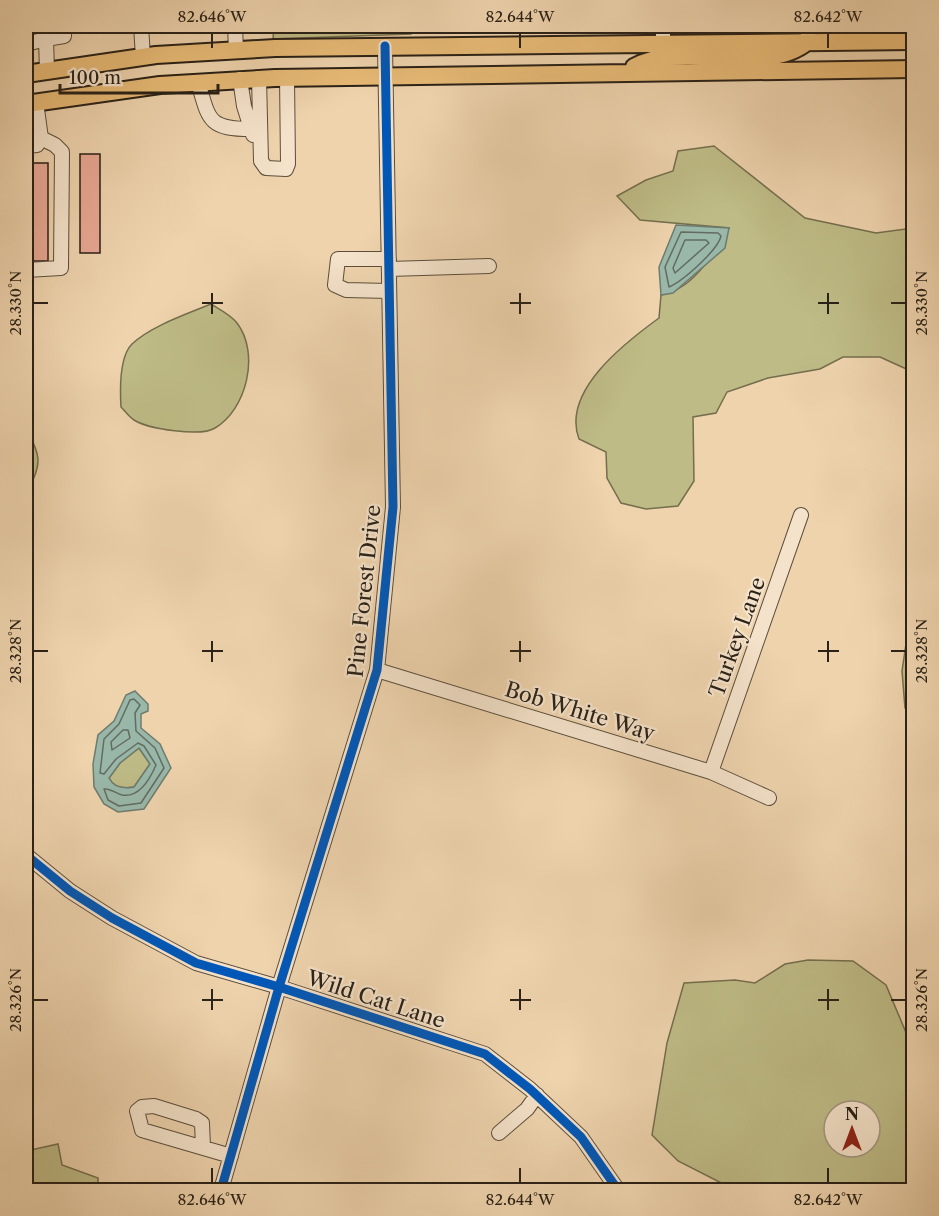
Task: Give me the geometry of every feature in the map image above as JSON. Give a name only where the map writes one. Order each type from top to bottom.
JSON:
[{"type":"main road","points":[[808,33],[817,56],[836,69]]},
{"type":"main road","points":[[626,72],[653,60],[781,54],[797,50],[808,33]]},
{"type":"main road","points":[[26,74],[142,57],[236,50],[663,43],[808,33],[906,36]]},
{"type":"main road","points":[[31,103],[83,94],[259,78],[914,69]]},
{"type":"street","points":[[26,44],[64,36],[64,26]]},
{"type":"street","points":[[141,26],[142,57]]},
{"type":"street","points":[[235,26],[236,50]]},
{"type":"street","points":[[663,26],[663,43]]},
{"type":"street","points":[[46,39],[48,70]]},
{"type":"street","name":"Pine Forest Drive","points":[[221,1191],[279,987],[377,670],[393,507],[385,46]]},
{"type":"street","points":[[259,78],[263,166],[272,170],[286,169],[287,77]]},
{"type":"street","points":[[240,79],[244,106],[251,129],[256,143],[261,145]]},
{"type":"street","points":[[198,82],[206,109],[214,121],[224,129],[251,129]]},
{"type":"street","points":[[26,146],[37,145],[41,138],[31,103]]},
{"type":"street","points":[[26,270],[61,268],[62,152],[56,145],[41,138]]},
{"type":"street","points":[[389,291],[346,290],[335,285],[338,259],[389,264],[489,266]]},
{"type":"street","name":"Turkey Lane","points":[[711,772],[801,515]]},
{"type":"street","name":"Bob White Way","points":[[377,670],[711,772],[769,798]]},
{"type":"street","name":"Wild Cat Lane","points":[[26,855],[70,891],[112,918],[196,963],[279,987],[485,1054],[537,1095],[581,1137],[618,1191]]},
{"type":"street","points":[[499,1133],[507,1123],[527,1109],[537,1095]]},
{"type":"street","points":[[203,1147],[202,1123],[196,1119],[154,1106],[142,1107],[137,1111],[142,1130],[231,1156]]},
{"type":"shaded area","points":[[274,26],[410,26],[411,34],[273,39]]},
{"type":"shaded area","points":[[714,146],[805,218],[876,233],[913,228],[913,372],[880,357],[843,357],[820,369],[768,378],[727,392],[716,413],[693,417],[694,481],[678,506],[646,509],[621,503],[607,478],[606,452],[579,439],[576,421],[579,403],[588,386],[614,354],[659,318],[661,295],[673,292],[693,278],[709,259],[729,228],[640,220],[617,196],[646,180],[673,171],[678,151]]},
{"type":"shaded area","points":[[211,304],[237,323],[248,349],[247,380],[235,408],[226,419],[208,431],[187,432],[162,429],[134,420],[121,407],[121,374],[128,350],[132,344],[149,332]]},
{"type":"shaded area","points":[[26,429],[35,447],[38,462],[35,476],[26,494]]},
{"type":"shaded area","points":[[914,641],[913,712],[905,708],[902,671],[906,644]]},
{"type":"shaded area","points":[[139,748],[150,764],[134,787],[116,786],[109,778],[120,763]]},
{"type":"shaded area","points":[[808,960],[853,961],[886,985],[910,1042],[913,1061],[913,1190],[735,1190],[678,1161],[652,1135],[667,1043],[684,983],[735,980],[755,983],[785,964]]},
{"type":"shaded area","points":[[58,1144],[62,1165],[98,1178],[98,1190],[26,1190],[26,1151]]},
{"type":"water","points":[[676,225],[729,228],[725,248],[673,293],[661,295],[659,267]]},
{"type":"water","points":[[135,691],[148,704],[148,711],[141,714],[141,728],[160,744],[171,768],[144,809],[118,812],[104,804],[94,787],[93,764],[98,735],[114,721],[126,695]],"holes":[[[139,748],[150,764],[134,787],[120,787],[109,778],[120,763]]]},
{"type":"building","points":[[80,154],[100,154],[100,253],[80,253]]},
{"type":"building","points":[[27,163],[48,163],[48,261],[27,261]]},
{"type":"cycle path","points":[[221,1190],[279,987],[377,670],[393,507],[385,46]]},
{"type":"cycle path","points":[[26,855],[70,891],[112,918],[196,963],[279,987],[485,1054],[530,1089],[581,1137],[618,1190]]}]
